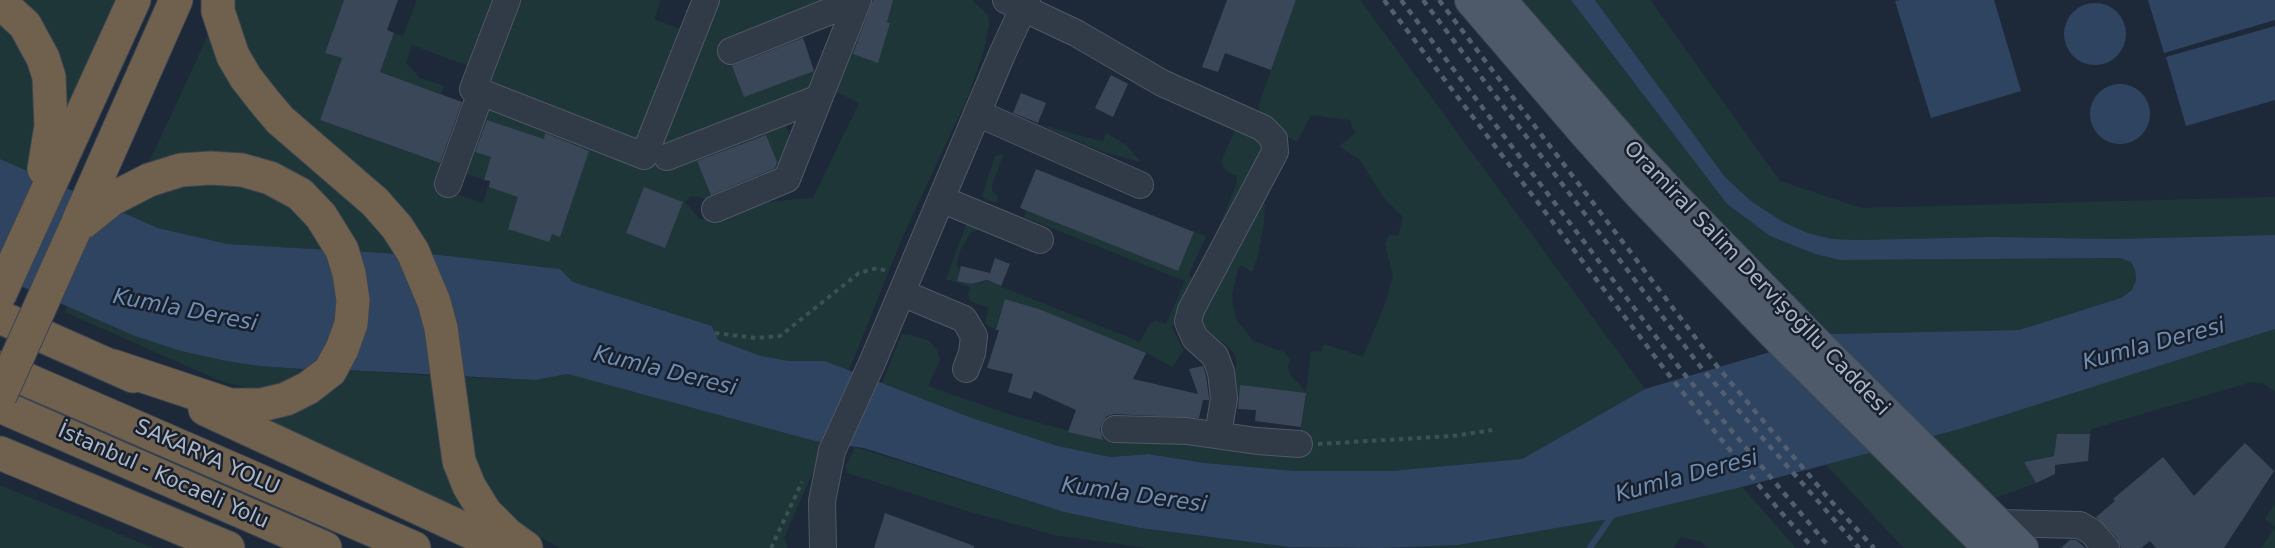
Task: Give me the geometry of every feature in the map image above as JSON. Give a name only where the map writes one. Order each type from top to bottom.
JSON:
[{"type":"highway","points":[[0,294],[134,0]]},
{"type":"highway","points":[[0,396],[176,0]]},
{"type":"highway","points":[[218,0],[218,10],[233,56],[264,102],[297,135],[375,202],[397,227],[413,252],[434,302],[441,328],[453,432],[459,461],[469,486],[485,512],[508,535],[526,548]]},
{"type":"highway","points":[[0,2],[25,25],[43,58],[49,77],[51,126],[37,212]]},
{"type":"highway","points":[[75,229],[112,199],[149,180],[181,170],[211,168],[242,170],[270,178],[300,194],[321,216],[342,250],[349,273],[353,300],[351,324],[342,349],[330,371],[308,388],[286,399],[261,405],[230,405],[113,366]]},
{"type":"highway","points":[[0,317],[113,366],[505,548]]},
{"type":"highway","name":"SAKARYA YOLU","points":[[0,368],[414,548]]},
{"type":"highway","name":"İstanbul - Kocaeli Yolu","points":[[0,406],[325,548]]},
{"type":"highway","points":[[0,453],[228,548]]},
{"type":"highway","points":[[115,502],[195,548]]},
{"type":"main road","name":"Oramiral Salim Dervişoğllu Caddesi","points":[[1471,0],[1586,134],[1980,522],[2022,548]]},
{"type":"main road","name":"Oramiral Salim Dervişoğllu Caddesi","points":[[1500,0],[1799,342]]},
{"type":"street","points":[[507,0],[473,89],[644,156],[706,0]]},
{"type":"street","points":[[730,51],[858,0]]},
{"type":"street","points":[[715,209],[787,179],[858,0]]},
{"type":"street","points":[[824,548],[822,501],[832,451],[905,286],[977,113],[1019,2],[1162,83],[1263,128],[1274,139],[1275,152],[1191,310],[1188,322],[1195,338],[1215,356],[1221,372],[1224,398],[1218,435]]},
{"type":"street","points":[[448,184],[481,92]]},
{"type":"street","points":[[667,157],[819,98]]},
{"type":"street","points":[[977,113],[1140,185]]},
{"type":"street","points":[[941,199],[1040,240]]},
{"type":"street","points":[[905,286],[964,319],[974,336],[972,353],[966,369]]},
{"type":"street","points":[[1115,429],[1187,431],[1257,441],[1299,444]]},
{"type":"street","points":[[1980,522],[2080,525],[2092,532],[2106,548]]},
{"type":"path","points":[[715,333],[756,338],[780,336],[859,273],[877,268],[905,286]]},
{"type":"path","points":[[1299,444],[1335,444],[1453,436],[1492,430]]},
{"type":"path","points":[[771,548],[804,476]]},
{"type":"green space","points":[[15,0],[118,0],[61,128]]},
{"type":"green space","points":[[228,0],[344,0],[325,52],[342,58],[320,120],[444,165],[438,189],[483,203],[490,181],[463,173],[486,105],[648,165],[715,0],[835,0],[719,49],[723,61],[801,30],[818,84],[658,154],[776,123],[785,126],[789,132],[782,172],[713,200],[691,196],[685,202],[700,219],[724,217],[768,202],[813,198],[859,103],[833,90],[864,0],[972,0],[988,15],[989,24],[984,50],[968,96],[903,236],[849,370],[825,361],[789,361],[761,356],[718,340],[712,326],[573,282],[560,269],[427,254],[251,70]]},
{"type":"green space","points":[[417,0],[497,0],[471,67],[412,45],[406,63],[420,78],[444,86],[441,94],[380,72],[394,33],[403,36]]},
{"type":"green space","points":[[519,0],[661,0],[654,19],[686,31],[641,144],[486,83]]},
{"type":"green space","points":[[1296,0],[1360,0],[1645,389],[1522,459],[1391,471],[1296,471],[1205,463],[1148,454],[1110,457],[1058,446],[972,418],[882,383],[902,334],[912,335],[929,341],[937,350],[940,360],[928,386],[1011,415],[1102,440],[1106,435],[1298,452],[1306,393],[1240,386],[1238,409],[1235,407],[1233,375],[1237,364],[1236,357],[1232,350],[1201,325],[1200,319],[1265,196],[1264,222],[1258,255],[1252,272],[1241,265],[1238,269],[1232,294],[1233,306],[1236,319],[1253,341],[1284,352],[1290,359],[1288,367],[1290,375],[1306,392],[1311,351],[1321,352],[1324,344],[1363,357],[1387,299],[1393,275],[1385,244],[1389,235],[1398,236],[1403,217],[1384,198],[1360,160],[1339,146],[1355,134],[1350,120],[1311,115],[1297,142],[1268,124],[1258,107]]},
{"type":"green space","points":[[1523,0],[1571,0],[1727,204],[1770,236],[1815,254],[1840,260],[2120,258],[2131,262],[2135,270],[2136,280],[2132,290],[2121,298],[2019,330],[1831,334],[1703,209],[1585,75]]},
{"type":"green space","points":[[1595,0],[1650,0],[1780,181],[1861,208],[2275,197],[2275,235],[2115,239],[1994,237],[1858,240],[1832,239],[1808,233],[1783,222],[1751,201],[1725,177]]},
{"type":"green space","points":[[0,17],[29,58],[39,104],[26,171],[0,159]]},
{"type":"green space","points":[[209,33],[400,254],[358,252],[308,186],[146,169]]},
{"type":"green space","points":[[1038,124],[1103,142],[1106,133],[1126,145],[1141,162],[1104,152]]},
{"type":"green space","points":[[1236,128],[1259,140],[1264,148],[1211,252],[1212,244],[1237,183],[1237,176],[1225,170],[1221,162]]},
{"type":"green space","points":[[1003,155],[992,185],[992,190],[998,197],[997,203],[982,196],[995,156]]},
{"type":"green space","points":[[198,180],[261,188],[303,213],[326,250],[227,244],[158,228],[122,213],[145,197]]},
{"type":"green space","points":[[1026,210],[1178,271],[1194,232],[1206,236],[1189,274],[1194,280],[1193,287],[1172,326],[1183,350],[1173,367],[1146,353],[1039,309],[1006,299],[996,330],[985,324],[989,308],[970,301],[968,294],[970,287],[946,279],[967,223],[981,230],[972,231],[961,248],[956,266],[960,269],[957,281],[971,284],[987,281],[1140,342],[1149,325],[1155,321],[1166,324],[1185,281],[1024,217]]},
{"type":"green space","points":[[67,306],[135,336],[181,351],[259,366],[308,370],[275,387],[259,390],[223,382],[65,312]]},
{"type":"green space","points":[[2275,329],[2275,392],[2263,383],[2251,382],[2091,429],[2090,434],[2057,434],[2055,455],[2024,462],[2036,483],[1995,498],[1933,436]]},
{"type":"green space","points":[[347,370],[437,376],[477,516],[261,416]]},
{"type":"green space","points":[[568,374],[826,442],[784,538],[788,548],[560,548],[510,518],[493,499],[472,461],[463,377],[535,380]]},
{"type":"green space","points":[[855,447],[1064,512],[1139,528],[1290,547],[1374,548],[1147,548],[1054,535],[847,473],[846,465]]},
{"type":"green space","points":[[1874,452],[1973,548],[1904,548],[1825,464]]},
{"type":"green space","points":[[0,485],[153,548],[0,548]]},
{"type":"green space","points":[[1742,487],[1796,548],[1709,548],[1700,541],[1681,537],[1673,548],[1381,548],[1458,545],[1609,519]]},
{"type":"green space","points":[[2275,503],[2275,527],[2265,519]]},
{"type":"green space","points":[[2275,527],[2275,548],[2261,548]]},
{"type":"water","name":"Kumla Deresi","points":[[1571,0],[1595,0],[1725,177],[1751,201],[1783,222],[1808,233],[1832,239],[1858,240],[1994,237],[2115,239],[2275,235],[2275,329],[1963,428],[1742,487],[1609,519],[1458,545],[1381,548],[1290,547],[1140,528],[1064,512],[864,448],[815,441],[568,374],[535,380],[330,371],[259,366],[227,361],[181,351],[135,336],[0,277],[0,159],[158,228],[227,244],[400,254],[413,252],[560,269],[573,282],[712,326],[718,340],[761,356],[789,361],[825,361],[972,418],[1058,446],[1110,457],[1148,454],[1205,463],[1296,471],[1391,471],[1522,459],[1645,389],[1831,334],[2019,330],[2121,298],[2132,290],[2136,280],[2135,270],[2131,262],[2120,258],[1840,260],[1815,254],[1770,236],[1727,204]]},
{"type":"water","points":[[1994,0],[2021,91],[1931,118],[1895,1]]},
{"type":"water","points":[[2148,0],[2275,0],[2275,20],[2164,53]]},
{"type":"water","points":[[2095,3],[2107,5],[2117,12],[2124,22],[2126,34],[2124,46],[2117,56],[2107,63],[2095,65],[2083,63],[2073,56],[2066,46],[2064,34],[2066,22],[2073,12],[2083,5]]},
{"type":"water","points":[[2275,26],[2275,100],[2186,126],[2166,57]]},
{"type":"water","points":[[2114,84],[2126,84],[2137,89],[2145,97],[2150,114],[2148,126],[2137,139],[2126,144],[2114,144],[2103,139],[2095,131],[2090,120],[2090,108],[2095,97],[2103,89]]},
{"type":"building","points":[[344,0],[398,0],[387,30],[394,33],[380,72],[462,102],[440,163],[320,120],[342,58],[325,53]]},
{"type":"building","points":[[873,0],[893,0],[887,22],[890,23],[878,63],[853,54]]},
{"type":"building","points":[[1227,0],[1296,0],[1271,70],[1225,53],[1218,72],[1202,67]]},
{"type":"building","points":[[803,38],[814,71],[744,97],[732,66]]},
{"type":"building","points":[[1111,75],[1128,84],[1113,117],[1095,108]]},
{"type":"building","points":[[1021,93],[1046,103],[1038,123],[1013,113]]},
{"type":"building","points":[[487,120],[544,139],[545,133],[589,151],[560,237],[552,234],[549,242],[508,229],[518,197],[489,187],[490,181],[484,180],[491,157],[475,152]]},
{"type":"building","points":[[766,135],[777,162],[775,168],[711,195],[697,161]]},
{"type":"building","points":[[1036,169],[1194,232],[1178,271],[1020,208]]},
{"type":"building","points":[[644,187],[683,202],[665,248],[626,233]]},
{"type":"building","points":[[995,258],[1010,264],[1001,286],[987,280],[971,284],[957,281],[961,266],[990,273]]},
{"type":"building","points":[[1005,299],[1039,309],[1146,353],[1133,379],[1198,394],[1189,369],[1203,366],[1209,400],[1203,400],[1199,418],[1115,414],[1107,416],[1100,429],[1103,440],[1068,432],[1076,410],[1034,391],[1031,399],[1008,392],[1013,374],[987,368],[999,330],[996,330]]},
{"type":"building","points":[[1240,385],[1306,393],[1301,427],[1255,421],[1256,410],[1238,409]]},
{"type":"building","points":[[2057,434],[2090,434],[2088,461],[2055,465],[2055,474],[2036,483],[2024,462],[2054,456]]},
{"type":"building","points":[[2245,443],[2274,471],[2224,548],[2156,548],[2150,541],[2141,548],[2121,548],[2117,538],[2096,517],[2115,501],[2113,499],[2163,457],[2194,496]]},
{"type":"building","points":[[885,513],[974,546],[974,548],[874,548]]},
{"type":"building","points":[[2070,540],[2076,540],[2086,548],[2061,548]]},
{"type":"waterway","name":"Kumla Deresi","points":[[1590,548],[1613,514]]},
{"type":"railway","points":[[1384,0],[1672,379],[1813,548]]},
{"type":"railway","points":[[1401,0],[1685,375],[1830,548]]},
{"type":"railway","points":[[1423,0],[1703,370],[1859,548]]},
{"type":"railway","points":[[1439,0],[1717,366],[1830,500],[1874,548]]}]
